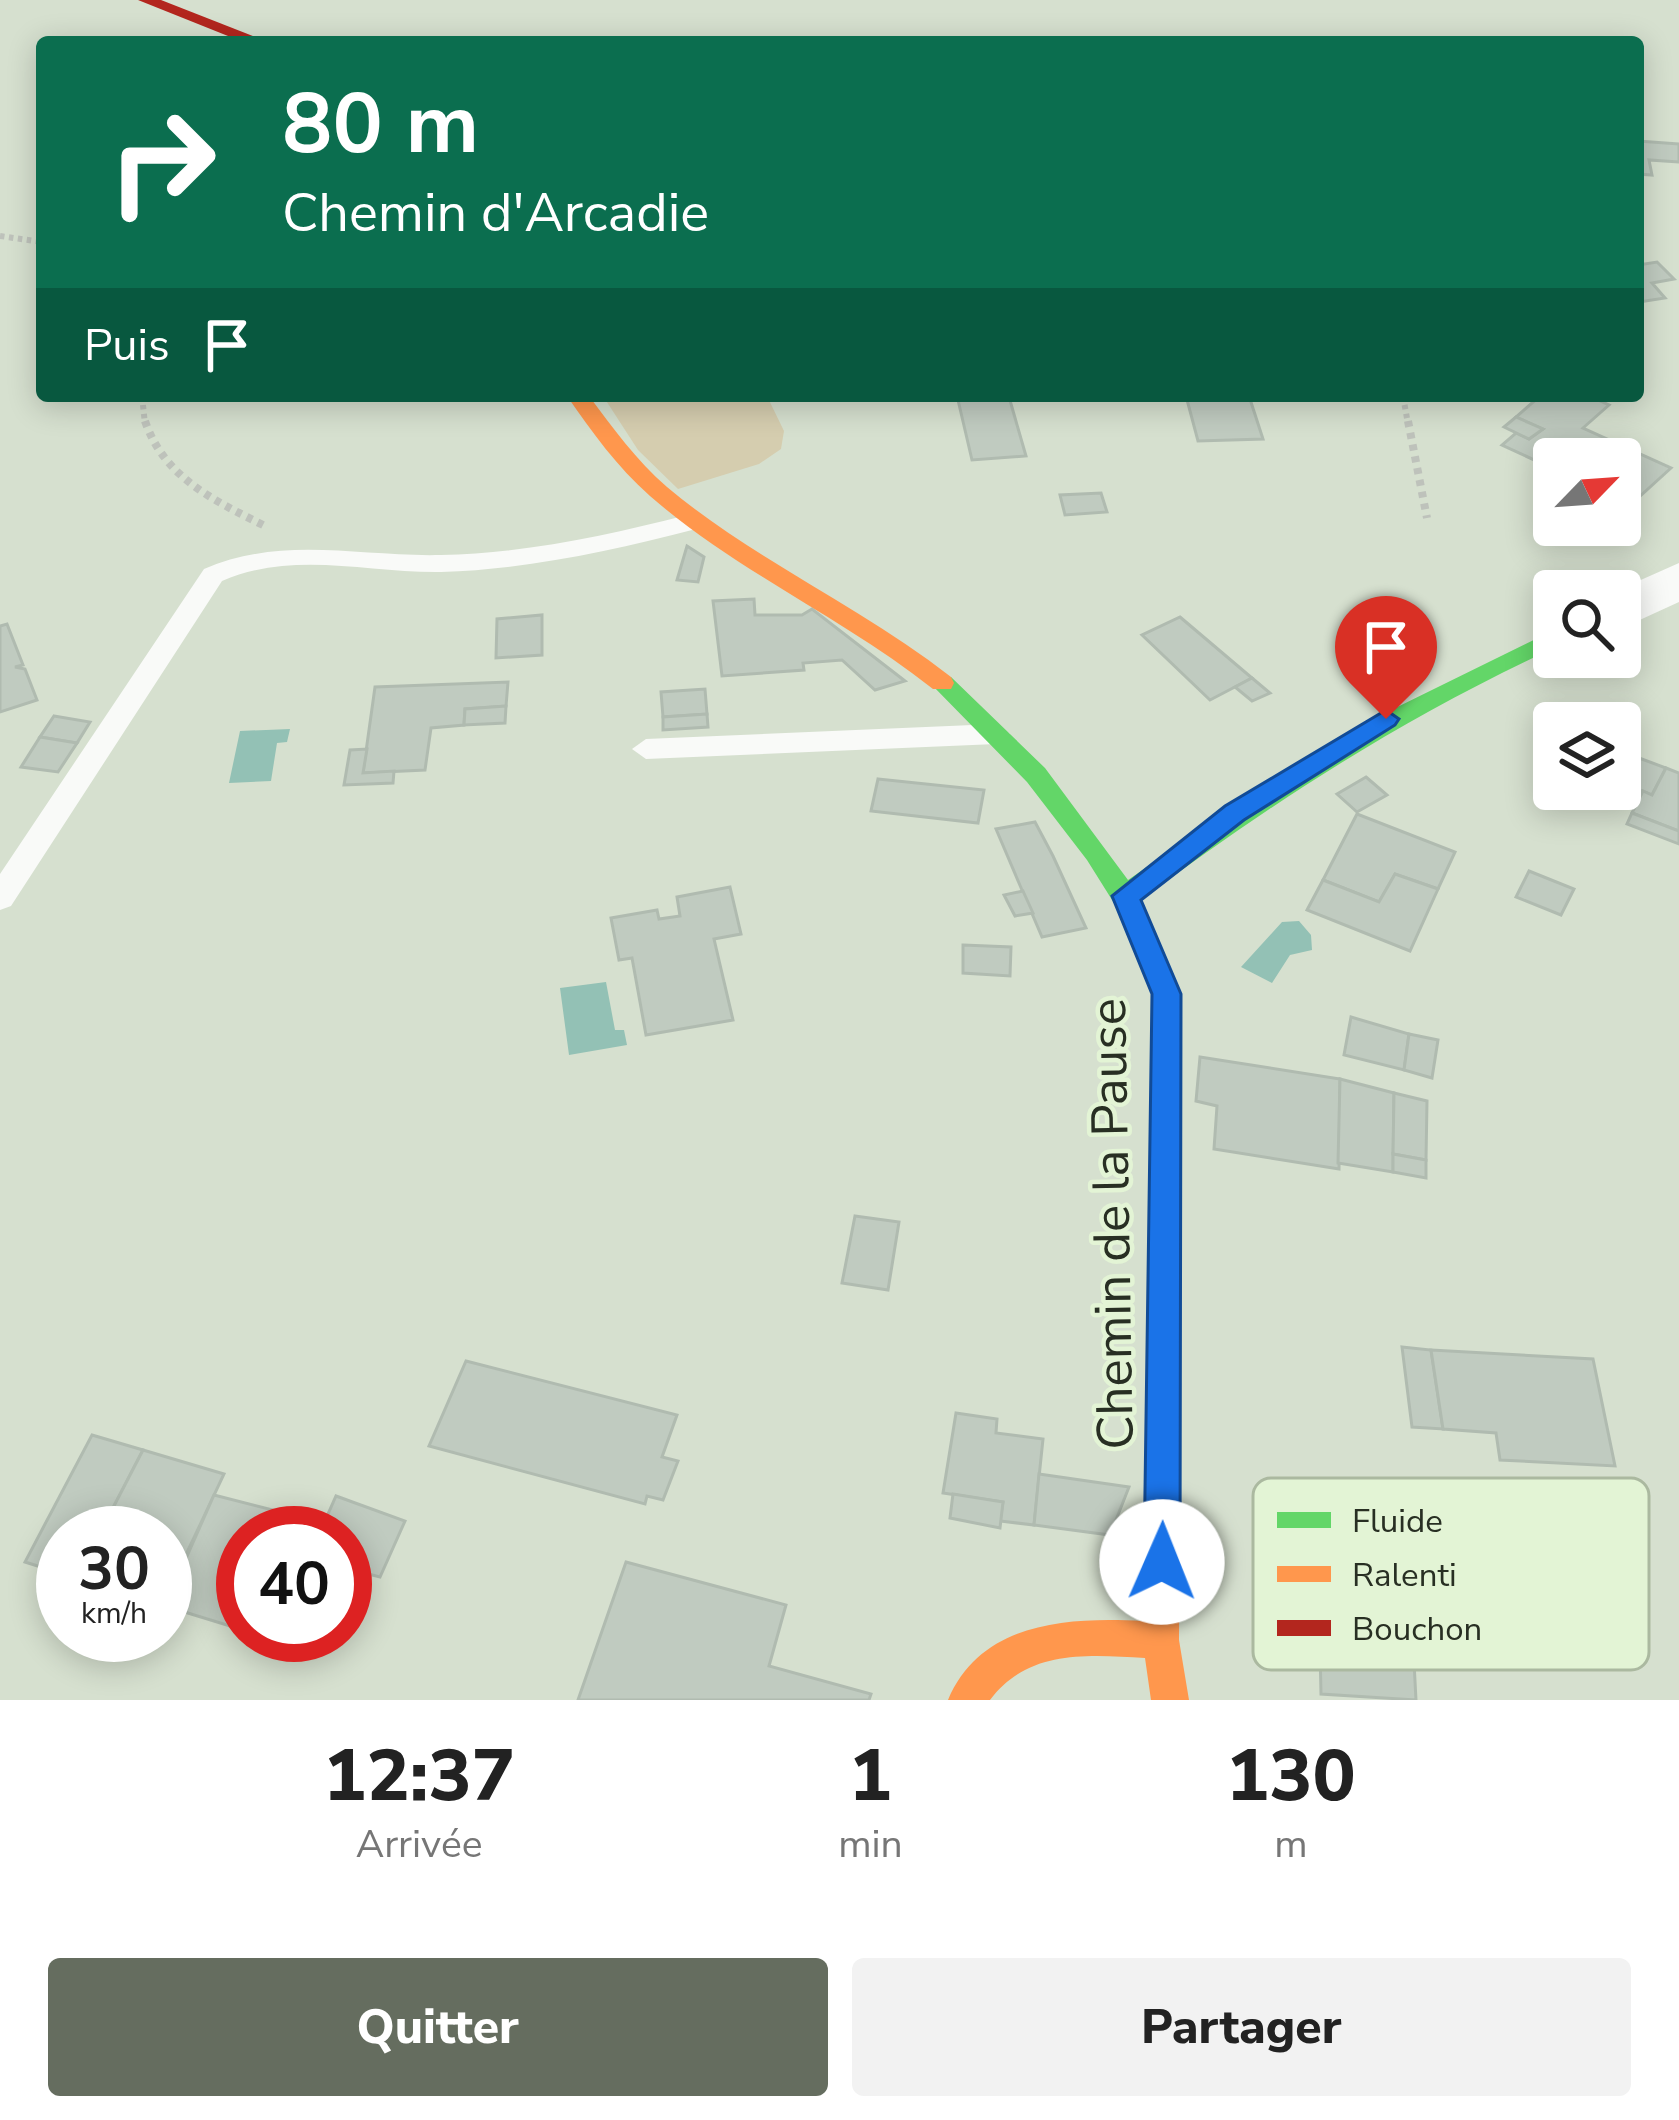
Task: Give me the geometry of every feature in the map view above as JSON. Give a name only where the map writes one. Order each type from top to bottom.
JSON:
[{"type":"street","points":[[146,0],[243,36]]},
{"type":"street","name":"Chemin de la Pause","points":[[581,402],[597,433],[639,484],[687,523],[848,613],[906,653],[996,734],[1068,815],[1126,896],[1167,994],[1161,1640],[1170,1700]]},
{"type":"street","points":[[1641,600],[1679,580]]},
{"type":"street","points":[[1126,896],[1313,761],[1460,677],[1533,647]]},
{"type":"street","points":[[967,1700],[1006,1655],[1041,1638],[1161,1640]]},
{"type":"lane","points":[[0,898],[213,575],[260,557],[424,563],[504,560],[601,545],[687,523]]},
{"type":"lane","points":[[646,749],[996,734]]},
{"type":"path","points":[[0,236],[36,241]]},
{"type":"path","points":[[142,402],[142,421],[158,456],[182,481],[325,556]]},
{"type":"path","points":[[1404,402],[1427,518]]},
{"type":"shaded area","points":[[607,402],[770,402],[784,431],[781,449],[759,464],[678,489],[638,450]]},
{"type":"water","points":[[290,729],[287,742],[277,743],[271,781],[229,783],[240,731]]},
{"type":"water","points":[[1299,921],[1311,935],[1312,950],[1290,955],[1272,983],[1241,967],[1282,922]]},
{"type":"water","points":[[606,982],[615,1030],[624,1030],[627,1045],[569,1055],[560,988]]},
{"type":"building","points":[[1644,141],[1679,144],[1679,162],[1649,160],[1652,175],[1644,174]]},
{"type":"building","points":[[1657,262],[1674,279],[1652,283],[1665,298],[1644,301],[1644,264]]},
{"type":"building","points":[[958,402],[1010,402],[1026,456],[972,460]]},
{"type":"building","points":[[1188,402],[1251,402],[1263,439],[1198,441]]},
{"type":"building","points":[[1533,402],[1609,405],[1583,428],[1605,438],[1533,438],[1533,459],[1502,445],[1516,433],[1529,439],[1543,429],[1516,417]]},
{"type":"building","points":[[1516,417],[1543,429],[1529,439],[1504,427]]},
{"type":"building","points":[[1641,454],[1671,468],[1641,495]]},
{"type":"building","points":[[1101,493],[1107,512],[1065,515],[1060,495]]},
{"type":"building","points":[[687,546],[704,557],[698,582],[677,580]]},
{"type":"building","points":[[754,599],[755,615],[802,615],[812,609],[905,681],[875,690],[842,660],[803,663],[804,670],[722,676],[713,601]]},
{"type":"building","points":[[542,615],[542,655],[496,658],[497,619]]},
{"type":"building","points":[[1180,617],[1252,678],[1210,700],[1142,635]]},
{"type":"building","points":[[7,624],[23,665],[15,667],[25,669],[37,700],[0,712],[0,626]]},
{"type":"building","points":[[1252,678],[1270,693],[1252,701],[1235,687]]},
{"type":"building","points":[[508,682],[506,706],[465,709],[464,725],[431,728],[425,770],[363,773],[375,687]]},
{"type":"building","points":[[705,689],[707,714],[663,717],[661,692]]},
{"type":"building","points":[[506,706],[505,723],[464,725],[465,709]]},
{"type":"building","points":[[707,714],[708,727],[663,730],[663,717]]},
{"type":"building","points":[[54,716],[90,722],[77,743],[40,737]]},
{"type":"building","points":[[40,737],[77,743],[58,772],[21,767]]},
{"type":"building","points":[[367,749],[363,773],[394,771],[393,783],[344,785],[350,750]]},
{"type":"building","points":[[1641,759],[1666,768],[1652,795],[1641,791]]},
{"type":"building","points":[[1666,768],[1679,773],[1679,831],[1632,813],[1641,810],[1643,791],[1652,795]]},
{"type":"building","points":[[1366,777],[1387,795],[1357,812],[1337,794]]},
{"type":"building","points":[[878,779],[984,790],[978,823],[871,811]]},
{"type":"building","points":[[1632,813],[1679,831],[1679,844],[1627,824]]},
{"type":"building","points":[[1357,814],[1455,852],[1438,889],[1395,874],[1379,902],[1323,880]]},
{"type":"building","points":[[1035,822],[1086,928],[1042,937],[996,829]]},
{"type":"building","points":[[1529,871],[1574,889],[1561,915],[1516,897]]},
{"type":"building","points":[[1395,874],[1438,889],[1410,951],[1307,910],[1323,880],[1379,902]]},
{"type":"building","points":[[730,887],[741,934],[714,939],[733,1020],[646,1035],[632,958],[619,960],[611,918],[657,910],[659,919],[680,916],[677,897]]},
{"type":"building","points":[[1023,891],[1033,913],[1015,916],[1004,895]]},
{"type":"building","points":[[963,945],[1011,947],[1010,976],[963,973]]},
{"type":"building","points":[[1351,1017],[1409,1034],[1404,1070],[1344,1055]]},
{"type":"building","points":[[1409,1034],[1438,1040],[1432,1078],[1404,1070]]},
{"type":"building","points":[[1200,1057],[1340,1079],[1339,1169],[1214,1149],[1217,1106],[1196,1101]]},
{"type":"building","points":[[1340,1079],[1394,1093],[1393,1172],[1338,1163]]},
{"type":"building","points":[[1394,1093],[1427,1101],[1426,1160],[1393,1154]]},
{"type":"building","points":[[1393,1154],[1426,1160],[1426,1178],[1393,1172]]},
{"type":"building","points":[[855,1216],[899,1222],[888,1290],[842,1283]]},
{"type":"building","points":[[1402,1347],[1431,1350],[1443,1429],[1412,1427]]},
{"type":"building","points":[[1431,1350],[1593,1359],[1615,1466],[1500,1460],[1496,1433],[1443,1429]]},
{"type":"building","points":[[466,1361],[677,1415],[662,1457],[678,1461],[663,1500],[647,1496],[645,1504],[429,1446]]},
{"type":"building","points":[[956,1413],[997,1419],[996,1433],[1043,1439],[1034,1525],[1000,1521],[1003,1502],[943,1493]]},
{"type":"building","points":[[92,1435],[143,1450],[114,1506],[55,1506]]},
{"type":"building","points":[[143,1450],[224,1474],[192,1542],[192,1506],[114,1506]]},
{"type":"building","points":[[1039,1474],[1129,1487],[1110,1535],[1034,1525]]},
{"type":"building","points":[[953,1494],[1003,1502],[1000,1528],[950,1518]]},
{"type":"building","points":[[214,1495],[257,1506],[216,1506],[216,1622],[192,1614],[192,1545]]},
{"type":"building","points":[[336,1496],[364,1506],[332,1506]]},
{"type":"building","points":[[372,1509],[405,1521],[380,1577],[372,1575]]},
{"type":"building","points":[[36,1541],[36,1565],[25,1562]]},
{"type":"building","points":[[626,1562],[786,1605],[769,1666],[871,1694],[869,1700],[578,1700]]},
{"type":"building","points":[[1320,1670],[1414,1670],[1416,1700],[1321,1694]]},
{"type":"traffic: fast","points":[[1126,896],[1332,755],[1533,648]]},
{"type":"traffic: fast","points":[[942,683],[1036,775],[1097,853],[1137,917],[1167,994],[1164,1362]]},
{"type":"traffic: slow","points":[[582,402],[615,447],[656,489],[747,555],[894,645],[942,683]]},
{"type":"traffic: slow","points":[[1164,1362],[1161,1640],[1170,1700]]},
{"type":"traffic: slow","points":[[967,1700],[985,1676],[1028,1647],[1077,1638],[1161,1640]]},
{"type":"traffic: jam","points":[[146,0],[243,36]]},
{"type":"route","points":[[1162,1562],[1167,994],[1126,896],[1234,813],[1386,719]]}]
